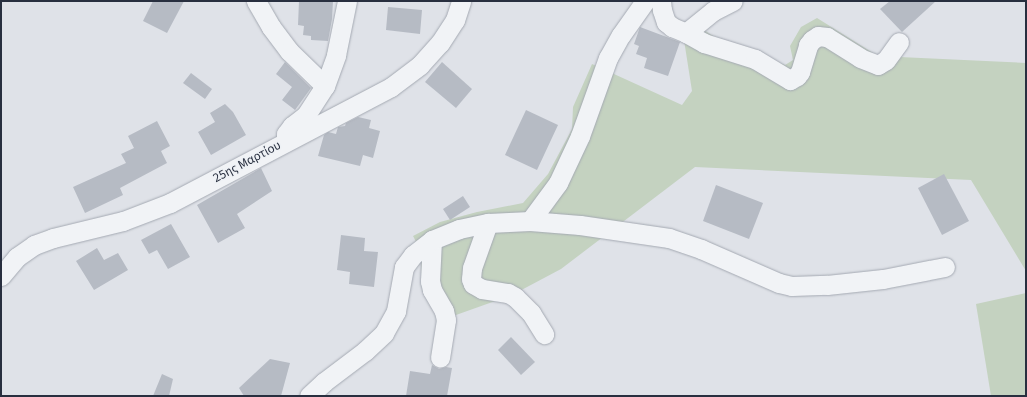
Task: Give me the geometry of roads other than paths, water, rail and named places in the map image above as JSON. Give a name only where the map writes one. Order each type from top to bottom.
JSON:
[{"type":"street","points":[[256,1],[271,27],[289,51],[325,86]]},
{"type":"street","points":[[287,141],[286,134],[292,126],[306,115],[325,86],[336,55],[348,1]]},
{"type":"street","name":"25ης Μαρτίου","points":[[1,276],[16,257],[34,245],[53,238],[123,221],[170,203],[391,87],[420,65],[443,37],[455,20],[461,1]]},
{"type":"street","points":[[530,221],[558,183],[565,170],[580,136],[608,58],[621,35],[645,1]]},
{"type":"street","points":[[661,1],[666,22],[672,27],[704,43],[755,59],[790,80],[797,76],[808,46],[812,40],[818,36],[827,37],[860,58],[878,65],[886,60],[899,42]]},
{"type":"street","points":[[686,33],[713,11],[733,1]]},
{"type":"street","points":[[309,396],[324,382],[365,351],[384,333],[396,311],[404,267],[413,255],[432,240],[459,229],[488,223],[530,221],[580,225],[669,238],[701,249],[779,283],[792,286],[827,285],[876,279],[945,267]]},
{"type":"street","points":[[488,223],[472,268],[472,284],[482,289],[508,293],[515,296],[531,312],[544,334]]},
{"type":"street","points":[[432,240],[430,281],[432,290],[444,311],[446,320],[440,358]]}]
